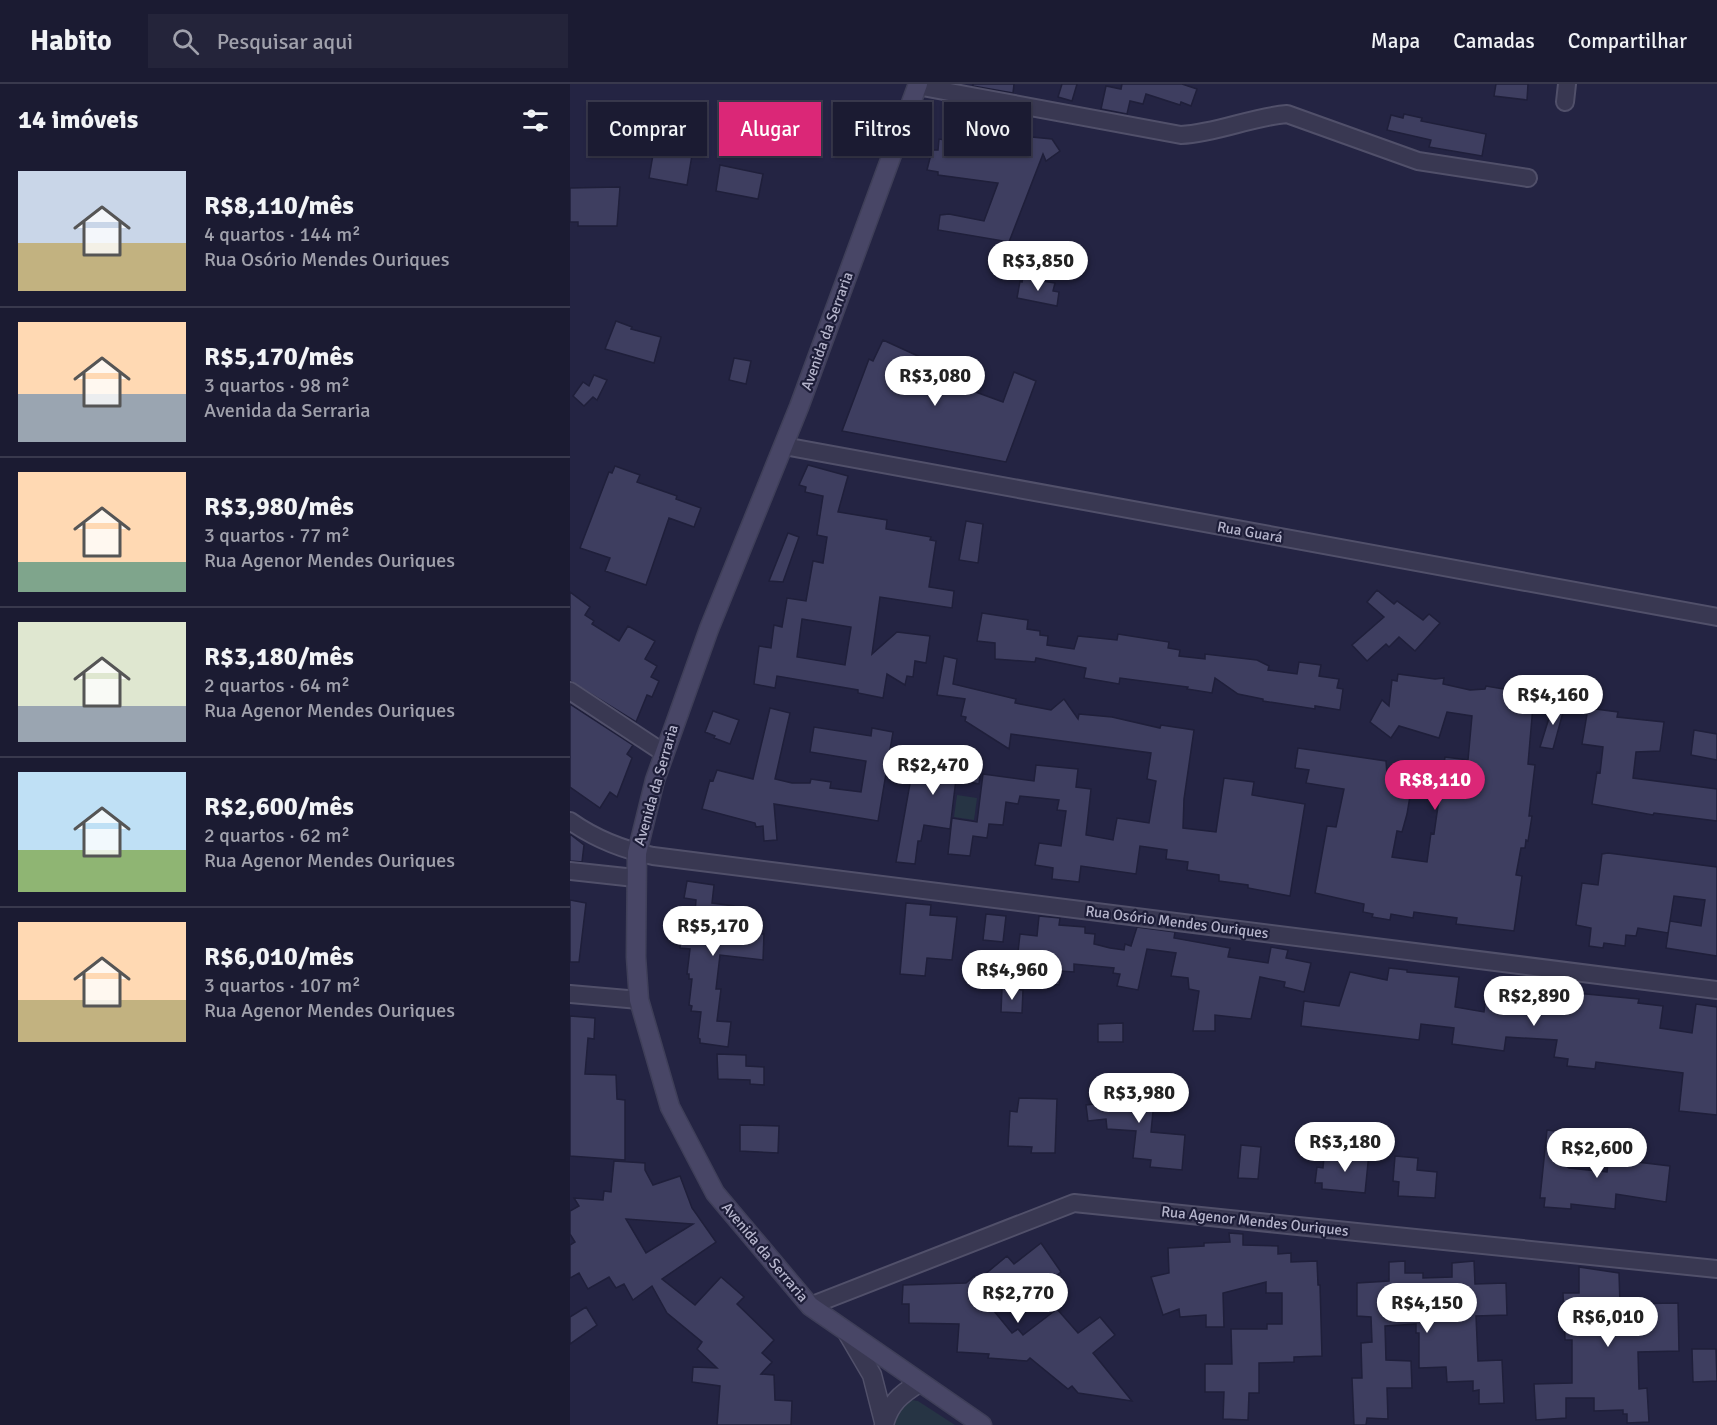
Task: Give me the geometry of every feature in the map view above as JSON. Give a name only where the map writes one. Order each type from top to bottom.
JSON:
[{"type":"main road","name":"Avenida da Serraria","points":[[918,85],[784,446],[709,628],[648,803],[634,878],[639,999],[670,1107],[715,1193],[810,1306],[982,1425]]},
{"type":"street","points":[[1565,102],[1567,84]]},
{"type":"street","points":[[918,85],[1181,135],[1203,134],[1269,116],[1287,114],[1418,161],[1528,178]]},
{"type":"street","name":"Rua Guará","points":[[784,446],[1717,616]]},
{"type":"street","points":[[570,691],[664,753]]},
{"type":"street","name":"Rua Osório Mendes Ouriques","points":[[570,821],[585,832],[637,853],[1717,990]]},
{"type":"street","points":[[570,871],[634,878]]},
{"type":"street","points":[[570,994],[639,999]]},
{"type":"street","name":"Rua Agenor Mendes Ouriques","points":[[810,1306],[1074,1203],[1717,1269]]},
{"type":"street","points":[[848,1334],[872,1375],[884,1423]]},
{"type":"street","points":[[884,1423],[891,1405],[903,1392],[919,1383]]},
{"type":"shaded area","points":[[957,795],[977,798],[974,820],[954,817]]},
{"type":"shaded area","points":[[912,1400],[918,1401],[955,1425],[894,1425],[899,1409],[904,1403]]},
{"type":"building","points":[[973,84],[1014,84],[1013,93],[973,86]]},
{"type":"building","points":[[1062,84],[1077,84],[1072,101],[1058,97]]},
{"type":"building","points":[[1122,84],[1182,84],[1197,89],[1191,106],[1181,102],[1180,105],[1146,94],[1143,104],[1130,101],[1127,114],[1101,109],[1106,86],[1121,89]]},
{"type":"building","points":[[1496,84],[1528,84],[1527,100],[1494,96]]},
{"type":"building","points":[[1404,114],[1422,118],[1421,121],[1486,134],[1482,156],[1429,147],[1431,140],[1387,130],[1391,115],[1403,118]]},
{"type":"building","points":[[1031,137],[1052,139],[1060,151],[1046,161],[1043,154],[1009,242],[938,230],[940,215],[949,214],[984,221],[998,183],[938,175],[938,172],[927,170],[932,150],[938,150],[939,139],[944,140],[944,156],[1031,156]]},
{"type":"building","points":[[653,156],[692,156],[687,185],[649,178]]},
{"type":"building","points":[[720,165],[763,174],[758,199],[716,191]]},
{"type":"building","points":[[620,187],[617,226],[578,226],[578,222],[570,222],[570,188]]},
{"type":"building","points":[[1023,278],[1055,283],[1053,291],[1059,292],[1057,306],[1017,298],[1020,281],[1022,282]]},
{"type":"building","points":[[616,321],[632,327],[631,329],[661,337],[654,363],[605,349]]},
{"type":"building","points":[[883,340],[955,373],[951,383],[1003,402],[1014,372],[1036,381],[1006,462],[842,431],[869,359],[873,361]]},
{"type":"building","points":[[734,358],[751,361],[746,384],[729,380]]},
{"type":"building","points":[[594,375],[607,380],[597,400],[593,397],[584,406],[573,396],[583,382],[589,386]]},
{"type":"building","points":[[808,465],[848,476],[838,512],[887,520],[886,529],[931,537],[930,540],[936,541],[929,587],[954,591],[952,608],[880,597],[872,654],[897,632],[930,636],[926,663],[915,661],[913,677],[907,676],[905,685],[887,674],[883,698],[858,693],[858,690],[777,676],[775,688],[754,684],[759,646],[771,648],[774,625],[782,627],[787,598],[806,601],[813,561],[823,563],[827,537],[817,535],[823,496],[805,492],[806,487],[799,485]],"holes":[[[802,619],[851,627],[845,665],[797,657]]]},
{"type":"building","points":[[615,466],[640,475],[637,482],[677,496],[676,499],[701,508],[694,527],[669,518],[646,585],[605,571],[610,558],[580,548],[609,472],[612,473]]},
{"type":"building","points":[[966,521],[983,524],[978,563],[959,560]]},
{"type":"building","points":[[788,533],[799,537],[783,582],[769,581]]},
{"type":"building","points":[[1377,590],[1394,604],[1397,601],[1423,620],[1429,614],[1440,623],[1415,651],[1399,637],[1389,647],[1386,644],[1367,661],[1352,645],[1384,617],[1367,602]]},
{"type":"building","points":[[570,592],[590,607],[585,615],[594,621],[592,624],[619,641],[628,626],[655,641],[645,659],[657,666],[651,677],[659,681],[652,697],[647,695],[636,722],[570,681]]},
{"type":"building","points":[[982,613],[1028,620],[1027,629],[1040,631],[1040,635],[1048,636],[1047,645],[1074,649],[1078,636],[1117,640],[1118,634],[1169,642],[1168,648],[1180,650],[1179,656],[1205,659],[1205,654],[1257,660],[1269,666],[1268,670],[1297,674],[1299,662],[1321,665],[1319,676],[1339,679],[1337,688],[1343,689],[1340,710],[1315,706],[1315,709],[1263,701],[1263,699],[1238,694],[1215,678],[1212,693],[1187,689],[1188,687],[1120,678],[1119,684],[1084,678],[1086,668],[1036,658],[1035,662],[995,659],[995,643],[977,641]]},
{"type":"building","points":[[944,656],[957,659],[953,684],[1016,699],[1015,703],[1051,710],[1064,699],[1078,719],[1079,714],[1112,717],[1160,728],[1161,725],[1194,730],[1184,799],[1183,828],[1216,832],[1224,778],[1254,782],[1252,795],[1305,804],[1290,896],[1248,888],[1248,885],[1219,881],[1219,875],[1187,870],[1188,862],[1166,859],[1167,850],[1140,846],[1136,874],[1081,866],[1079,882],[1052,879],[1053,868],[1035,865],[1039,843],[1061,846],[1066,811],[1057,810],[1059,800],[1020,796],[1018,804],[1006,802],[1003,825],[989,824],[987,838],[973,836],[970,856],[948,854],[952,818],[977,822],[983,774],[1034,781],[1036,765],[1078,769],[1076,787],[1091,789],[1086,835],[1113,840],[1117,818],[1149,823],[1156,781],[1147,779],[1151,753],[1011,734],[1009,749],[965,721],[966,717],[961,716],[965,699],[937,695]]},
{"type":"building","points":[[1398,674],[1444,678],[1443,684],[1470,690],[1485,689],[1486,686],[1534,694],[1528,764],[1535,765],[1529,816],[1532,816],[1528,841],[1526,840],[1525,848],[1521,848],[1516,875],[1522,876],[1514,931],[1456,924],[1457,918],[1414,912],[1413,918],[1391,914],[1390,920],[1372,917],[1373,914],[1363,912],[1364,904],[1315,893],[1327,826],[1336,827],[1344,789],[1306,783],[1309,770],[1295,768],[1298,748],[1386,761],[1387,774],[1413,778],[1407,814],[1402,832],[1397,831],[1392,857],[1427,862],[1431,833],[1434,834],[1445,757],[1468,760],[1472,716],[1447,712],[1439,738],[1399,726],[1391,738],[1370,722],[1382,700],[1389,706],[1392,680],[1397,681]]},
{"type":"building","points":[[1554,702],[1565,705],[1553,749],[1540,747]]},
{"type":"building","points":[[570,704],[633,745],[627,754],[632,758],[617,797],[610,792],[600,808],[570,787]]},
{"type":"building","points":[[770,708],[790,713],[775,779],[792,783],[810,783],[811,779],[831,782],[830,788],[861,792],[866,761],[810,752],[814,727],[871,736],[872,728],[893,732],[878,821],[774,804],[777,840],[764,841],[763,826],[756,827],[755,823],[702,809],[710,780],[713,781],[717,770],[753,779]]},
{"type":"building","points":[[1588,708],[1618,712],[1617,717],[1664,722],[1660,751],[1636,752],[1633,778],[1717,789],[1717,821],[1654,813],[1653,815],[1592,804],[1597,772],[1600,773],[1603,747],[1582,744]]},
{"type":"building","points":[[713,711],[739,720],[730,744],[705,732]]},
{"type":"building","points":[[1694,730],[1717,734],[1717,760],[1691,755]]},
{"type":"building","points":[[930,749],[936,752],[958,754],[961,757],[982,758],[979,784],[956,779],[950,829],[924,825],[921,841],[918,841],[915,864],[896,862],[916,750]]},
{"type":"building","points":[[570,834],[584,845],[582,862],[570,861]]},
{"type":"building","points":[[1602,854],[1717,867],[1717,956],[1666,948],[1670,921],[1701,926],[1705,900],[1674,896],[1668,933],[1638,928],[1636,936],[1626,935],[1625,946],[1604,943],[1603,948],[1589,946],[1591,928],[1576,925],[1582,883],[1598,885]]},
{"type":"building","points":[[687,881],[714,885],[712,903],[734,906],[733,918],[740,918],[739,932],[764,934],[763,960],[720,955],[716,989],[721,989],[717,1021],[731,1022],[728,1047],[700,1043],[698,1038],[701,1012],[691,1011],[692,1006],[689,1005],[692,979],[689,979],[689,974],[687,974],[690,949],[680,948],[682,926],[694,927],[696,900],[684,898]]},
{"type":"building","points":[[570,900],[586,903],[579,962],[570,962]]},
{"type":"building","points":[[906,903],[931,905],[930,915],[957,917],[952,960],[927,958],[925,976],[900,974]]},
{"type":"building","points":[[986,914],[1006,916],[1003,942],[983,940]]},
{"type":"building","points":[[1039,916],[1060,918],[1059,925],[1085,927],[1085,933],[1095,934],[1094,944],[1110,948],[1124,950],[1125,944],[1131,946],[1137,927],[1175,932],[1174,938],[1230,948],[1228,957],[1268,963],[1271,947],[1288,950],[1286,958],[1311,963],[1304,992],[1284,987],[1285,982],[1260,977],[1251,1019],[1215,1015],[1215,1031],[1193,1031],[1199,991],[1189,989],[1188,978],[1171,976],[1176,953],[1147,949],[1138,990],[1117,986],[1120,974],[1113,973],[1114,968],[1074,964],[1074,972],[1061,971],[1059,985],[1039,982],[1043,955],[1018,952],[1020,934],[1037,936]]},
{"type":"building","points":[[1389,968],[1459,977],[1455,1007],[1484,1012],[1487,985],[1511,989],[1509,1004],[1563,1010],[1565,992],[1639,999],[1638,1003],[1663,1006],[1660,1028],[1692,1033],[1696,1004],[1717,1007],[1717,1115],[1679,1111],[1683,1073],[1596,1062],[1595,1069],[1567,1066],[1568,1059],[1554,1057],[1557,1040],[1506,1037],[1504,1051],[1452,1044],[1454,1028],[1421,1024],[1419,1040],[1301,1026],[1304,1001],[1339,1006],[1350,972],[1387,980]]},
{"type":"building","points":[[1002,988],[1023,990],[1022,1013],[1001,1012]]},
{"type":"building","points":[[570,1016],[595,1018],[594,1039],[588,1038],[585,1074],[616,1075],[617,1099],[625,1100],[625,1160],[570,1156]]},
{"type":"building","points":[[1123,1023],[1123,1042],[1098,1042],[1098,1024]]},
{"type":"building","points":[[717,1054],[746,1055],[746,1066],[764,1067],[764,1085],[750,1084],[750,1080],[718,1079]]},
{"type":"building","points":[[1127,1075],[1126,1089],[1155,1091],[1151,1132],[1185,1135],[1182,1170],[1150,1167],[1151,1160],[1133,1158],[1136,1131],[1107,1129],[1106,1119],[1088,1121],[1086,1105],[1109,1102],[1107,1076]]},
{"type":"building","points":[[1019,1098],[1057,1099],[1055,1153],[1031,1153],[1032,1147],[1008,1146],[1010,1111],[1017,1112]]},
{"type":"building","points":[[740,1125],[779,1126],[778,1153],[740,1151]]},
{"type":"building","points":[[1547,1130],[1569,1133],[1566,1166],[1569,1168],[1607,1172],[1609,1156],[1670,1166],[1666,1202],[1616,1194],[1615,1209],[1571,1204],[1571,1209],[1544,1207],[1545,1198],[1540,1198]]},
{"type":"building","points":[[1241,1145],[1261,1147],[1258,1179],[1238,1178]]},
{"type":"building","points":[[1344,1151],[1369,1153],[1365,1193],[1322,1189],[1322,1183],[1315,1183],[1317,1167],[1323,1168],[1324,1157],[1343,1159]]},
{"type":"building","points":[[1395,1156],[1418,1158],[1417,1170],[1437,1172],[1435,1198],[1398,1196],[1399,1182],[1393,1181]]},
{"type":"building","points":[[614,1161],[645,1163],[645,1170],[653,1185],[680,1176],[692,1208],[716,1242],[662,1279],[695,1305],[721,1277],[744,1297],[737,1304],[774,1340],[762,1353],[772,1362],[761,1374],[774,1375],[775,1400],[792,1401],[791,1425],[717,1425],[720,1386],[692,1382],[693,1367],[717,1368],[697,1349],[702,1342],[667,1313],[652,1286],[633,1300],[624,1284],[616,1288],[609,1277],[588,1289],[579,1273],[570,1278],[570,1245],[575,1242],[570,1234],[570,1211],[579,1206],[574,1198],[603,1200],[604,1191],[611,1192]],"holes":[[[626,1219],[693,1224],[646,1253]]]},
{"type":"building","points":[[1229,1233],[1243,1234],[1243,1245],[1278,1246],[1278,1254],[1291,1253],[1291,1262],[1317,1261],[1318,1285],[1320,1285],[1322,1356],[1294,1357],[1294,1362],[1259,1363],[1259,1393],[1249,1393],[1248,1420],[1223,1419],[1224,1392],[1205,1392],[1205,1364],[1232,1364],[1231,1329],[1267,1329],[1267,1324],[1282,1324],[1282,1293],[1266,1293],[1266,1282],[1223,1293],[1224,1327],[1206,1327],[1206,1315],[1180,1317],[1179,1309],[1163,1315],[1151,1277],[1169,1273],[1168,1248],[1230,1242]]},
{"type":"building","points":[[1041,1243],[1061,1272],[1041,1287],[1039,1285],[1020,1301],[1014,1295],[994,1311],[1012,1333],[1018,1329],[1023,1335],[1057,1309],[1078,1333],[1100,1317],[1115,1335],[1093,1353],[1132,1401],[1078,1393],[1072,1386],[1068,1389],[1030,1358],[1027,1361],[988,1358],[989,1354],[957,1352],[959,1324],[909,1323],[909,1304],[902,1304],[903,1285],[966,1283],[974,1276],[978,1280],[1007,1256],[1014,1264]]},
{"type":"building","points":[[1405,1261],[1405,1273],[1423,1273],[1423,1278],[1452,1277],[1452,1263],[1474,1261],[1475,1284],[1506,1283],[1507,1315],[1476,1316],[1478,1361],[1502,1360],[1504,1403],[1479,1404],[1479,1390],[1473,1391],[1473,1381],[1447,1382],[1446,1367],[1419,1368],[1419,1333],[1416,1333],[1416,1324],[1385,1326],[1386,1360],[1411,1361],[1412,1388],[1387,1388],[1388,1419],[1367,1418],[1366,1425],[1354,1425],[1352,1378],[1362,1378],[1361,1343],[1372,1342],[1371,1317],[1357,1316],[1357,1283],[1389,1281],[1389,1262]]},
{"type":"building","points":[[1579,1267],[1619,1273],[1620,1304],[1678,1303],[1679,1351],[1638,1352],[1639,1389],[1647,1388],[1649,1422],[1627,1423],[1627,1414],[1623,1414],[1623,1410],[1594,1411],[1594,1398],[1566,1398],[1566,1418],[1536,1420],[1534,1384],[1572,1383],[1572,1340],[1565,1340],[1563,1293],[1579,1293]]},
{"type":"building","points":[[586,1307],[597,1325],[570,1344],[570,1317]]},
{"type":"building","points":[[1692,1349],[1716,1349],[1717,1381],[1693,1382]]}]
